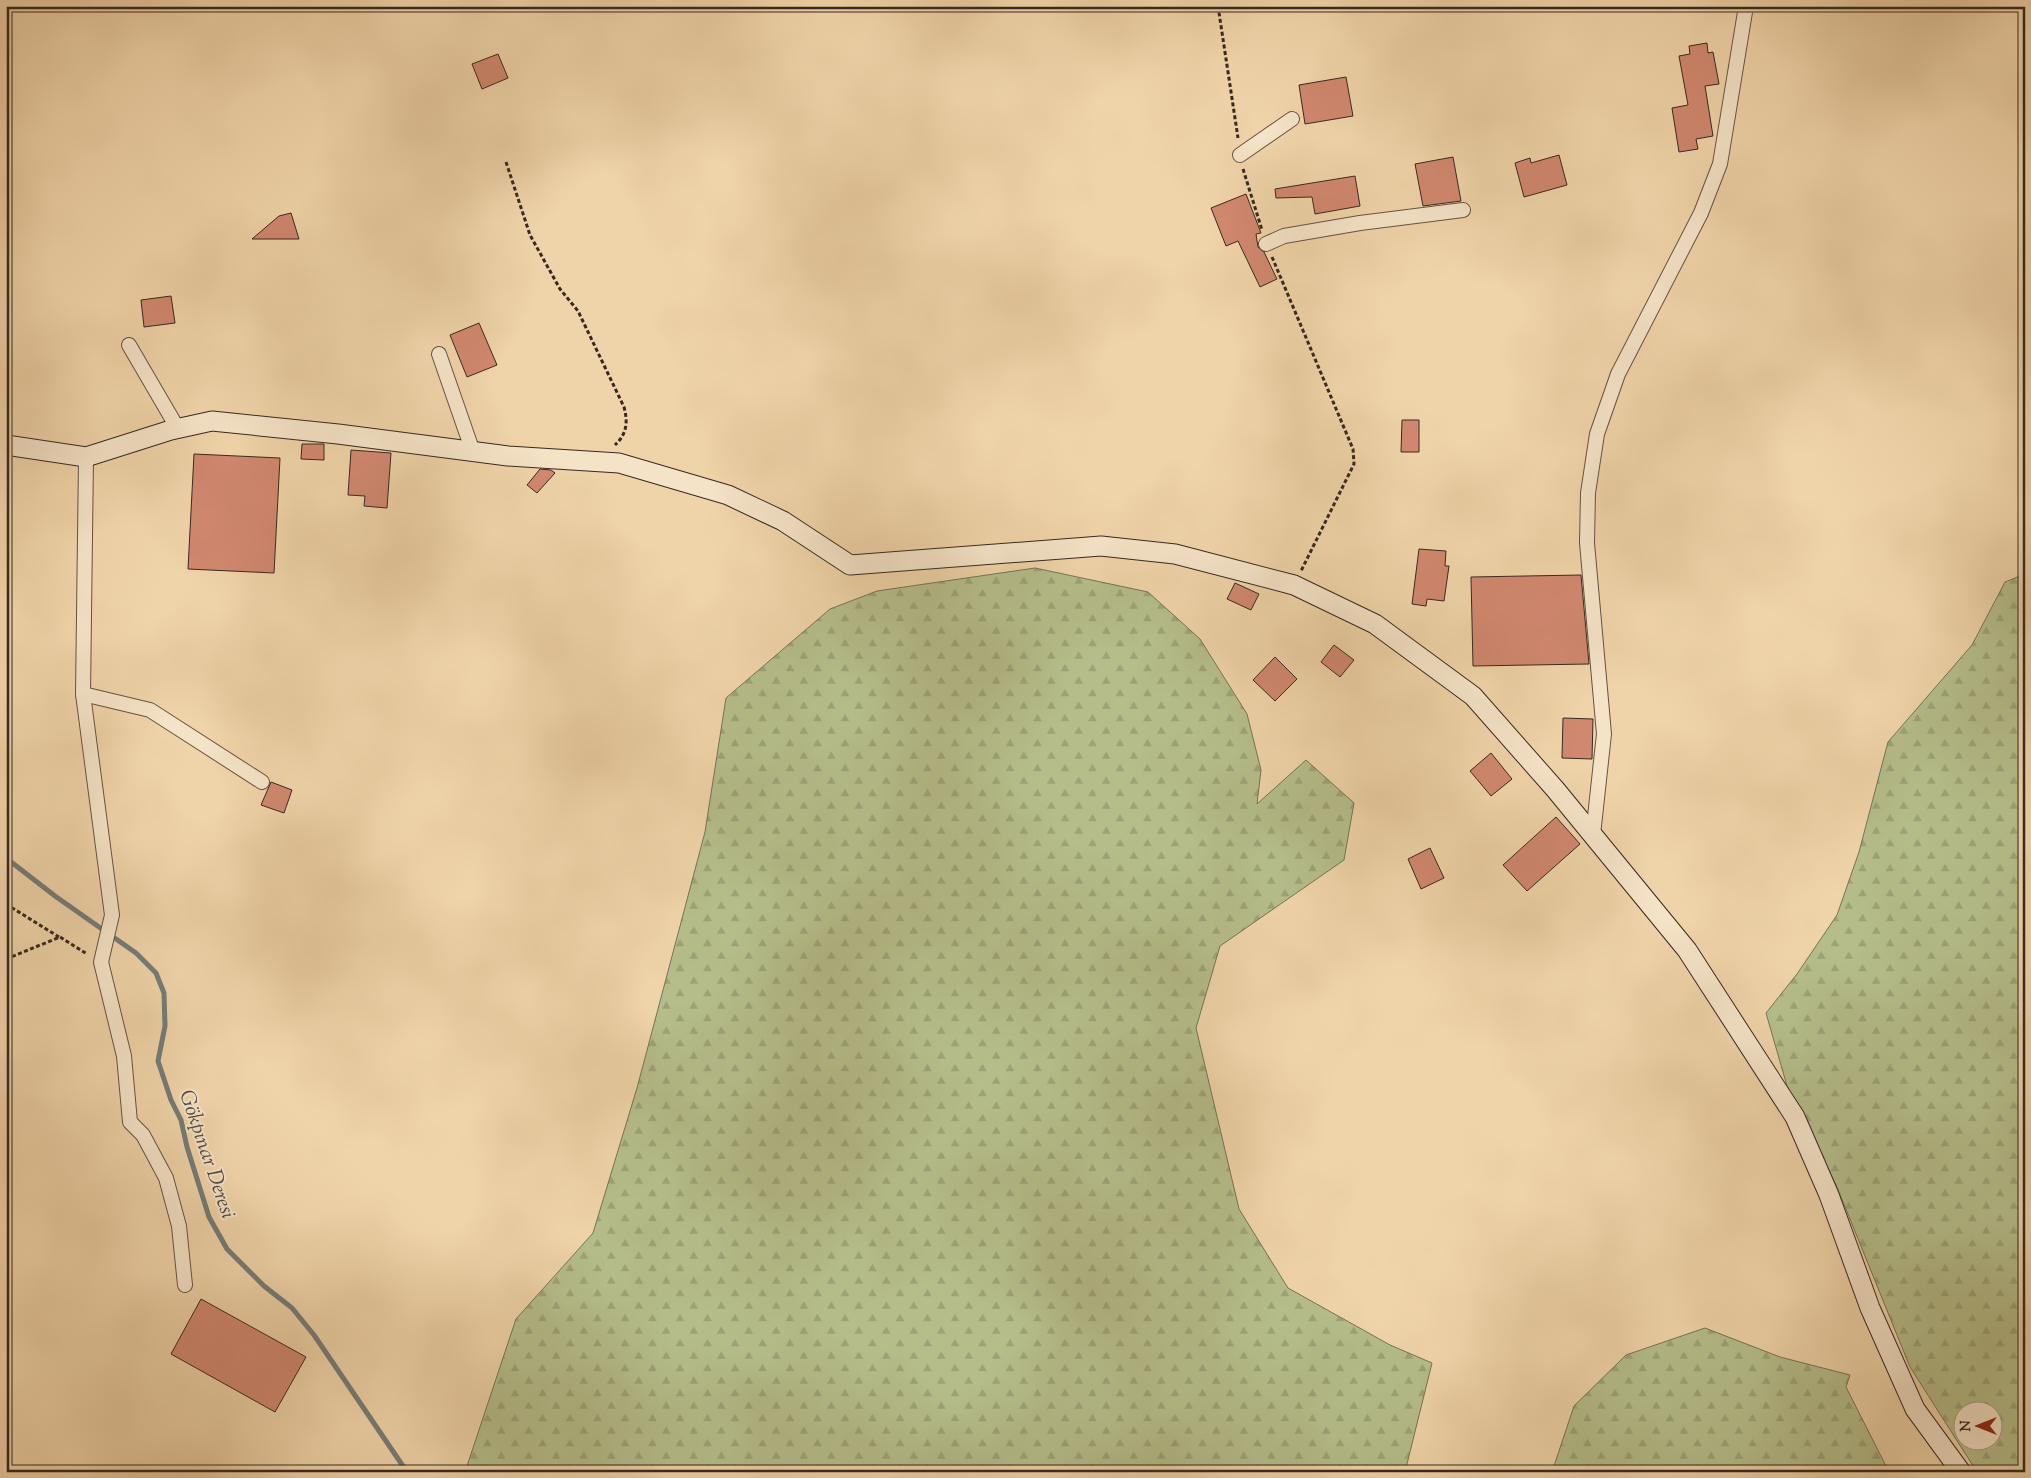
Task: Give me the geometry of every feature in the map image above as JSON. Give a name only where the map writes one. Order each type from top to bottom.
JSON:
[{"type":"street","points":[[1593,835],[1604,734],[1587,543],[1588,493],[1597,434],[1618,374],[1701,213],[1720,164],[1746,6]]},
{"type":"street","points":[[1240,155],[1292,119]]},
{"type":"street","points":[[1266,244],[1284,236],[1360,222],[1464,210]]},
{"type":"street","points":[[128,345],[178,429]]},
{"type":"street","points":[[438,354],[473,452]]},
{"type":"street","points":[[6,445],[86,457],[178,429],[212,421],[508,456],[619,463],[728,495],[783,521],[850,564],[1102,546],[1174,554],[1294,585],[1375,624],[1474,696],[1593,835],[1687,950],[1795,1116],[1829,1194],[1870,1308],[1914,1410],[1961,1472]]},
{"type":"street","points":[[86,457],[83,694],[112,915],[101,962],[124,1056],[130,1122],[143,1135],[166,1178],[179,1226],[185,1286]]},
{"type":"street","points":[[83,694],[150,710],[262,782]]},
{"type":"path","points":[[1218,6],[1240,155],[1266,244],[1353,449],[1354,456],[1354,464],[1294,585]]},
{"type":"path","points":[[506,162],[530,235],[560,289],[578,311],[627,418],[625,431],[617,444],[592,461]]},
{"type":"path","points":[[6,904],[101,962]]},
{"type":"path","points":[[6,959],[60,937]]},
{"type":"green space","points":[[1035,568],[1148,592],[1200,639],[1247,714],[1261,770],[1257,804],[1306,760],[1354,803],[1344,860],[1220,946],[1196,1028],[1239,1209],[1288,1288],[1390,1345],[1432,1363],[1405,1472],[465,1472],[516,1319],[593,1233],[637,1088],[705,832],[726,698],[830,609],[877,591]]},
{"type":"green space","points":[[2025,574],[2025,1472],[1977,1472],[1963,1450],[2004,1450],[2004,1400],[1954,1400],[1954,1436],[1910,1367],[1837,1187],[1787,1086],[1766,1013],[1797,974],[1837,915],[1859,852],[1888,742],[1972,645],[2005,582]]},
{"type":"green space","points":[[1705,1328],[1780,1357],[1850,1375],[1846,1387],[1889,1472],[1552,1472],[1574,1406],[1626,1355]]},
{"type":"building","points":[[1707,43],[1708,53],[1713,52],[1719,84],[1705,86],[1713,136],[1696,139],[1698,149],[1679,152],[1672,108],[1688,105],[1679,56],[1690,54],[1689,46]]},
{"type":"building","points":[[498,54],[508,78],[482,89],[472,64]]},
{"type":"building","points":[[1346,77],[1353,116],[1305,124],[1299,85]]},
{"type":"building","points":[[1559,155],[1567,185],[1524,197],[1515,163],[1530,158],[1531,163]]},
{"type":"building","points":[[1453,157],[1461,201],[1423,206],[1415,164]]},
{"type":"building","points":[[1355,176],[1360,206],[1315,214],[1312,197],[1276,198],[1275,189]]},
{"type":"building","points":[[1246,194],[1261,233],[1256,234],[1258,247],[1264,252],[1277,279],[1260,287],[1238,241],[1226,246],[1211,208]]},
{"type":"building","points":[[291,213],[299,239],[252,239],[279,216]]},
{"type":"building","points":[[171,296],[175,323],[144,327],[141,300]]},
{"type":"building","points":[[479,323],[497,365],[467,377],[450,335]]},
{"type":"building","points":[[1402,420],[1419,420],[1419,452],[1401,452]]},
{"type":"building","points":[[302,444],[324,444],[324,460],[301,459]]},
{"type":"building","points":[[351,450],[391,453],[387,508],[364,506],[365,496],[348,495]]},
{"type":"building","points":[[194,454],[280,458],[274,573],[188,569]]},
{"type":"building","points":[[540,469],[551,470],[555,473],[537,493],[527,485]]},
{"type":"building","points":[[1419,549],[1446,551],[1445,566],[1449,566],[1444,601],[1427,599],[1426,606],[1412,604]]},
{"type":"building","points":[[1581,575],[1589,664],[1473,666],[1471,577]]},
{"type":"building","points":[[1235,583],[1259,594],[1251,610],[1227,599]]},
{"type":"building","points":[[1334,645],[1354,660],[1340,677],[1321,662]]},
{"type":"building","points":[[1275,657],[1297,679],[1275,701],[1253,680]]},
{"type":"building","points":[[1563,718],[1593,719],[1592,759],[1562,758]]},
{"type":"building","points":[[1491,753],[1512,779],[1491,796],[1470,771]]},
{"type":"building","points":[[271,782],[292,790],[284,813],[261,805]]},
{"type":"building","points":[[1556,817],[1580,844],[1527,891],[1503,865]]},
{"type":"building","points":[[1430,848],[1444,878],[1421,889],[1408,859]]},
{"type":"building","points":[[201,1299],[306,1357],[275,1412],[171,1354]]},
{"type":"waterway","name":"Gökpınar Deresi","points":[[6,858],[55,896],[136,953],[156,973],[164,993],[165,1026],[158,1061],[171,1100],[181,1120],[187,1147],[209,1217],[227,1249],[264,1286],[292,1308],[314,1335],[407,1472]]}]
